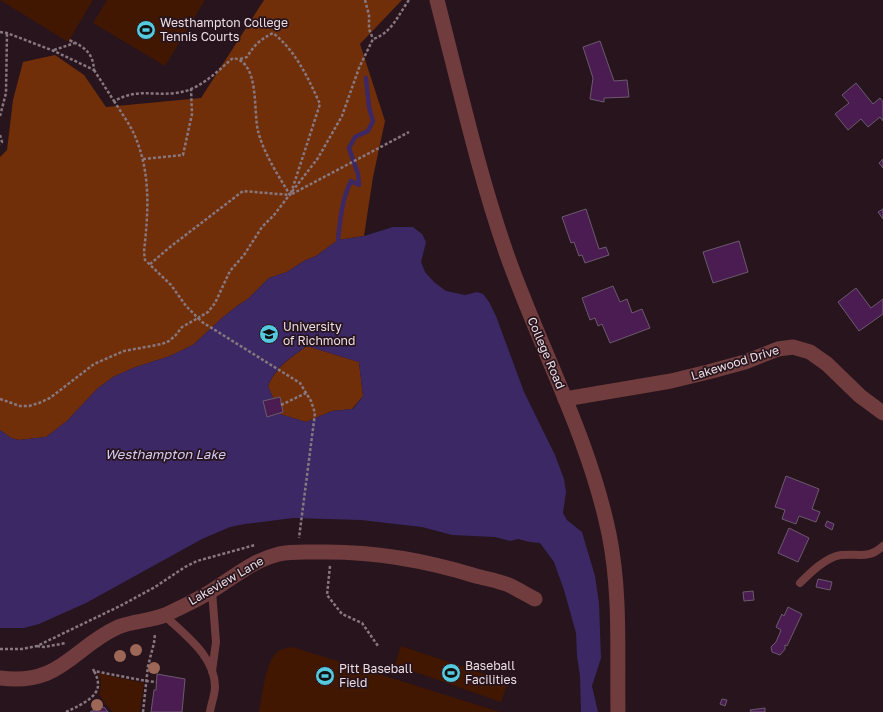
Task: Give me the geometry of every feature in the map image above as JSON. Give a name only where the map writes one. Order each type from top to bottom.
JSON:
[{"type":"street","name":"College Road","points":[[437,0],[474,141],[507,254],[525,304],[565,399],[596,487],[609,532],[617,595],[618,712]]},
{"type":"street","name":"Lakewood Drive","points":[[565,399],[694,376],[745,362],[778,349],[793,347],[810,352],[827,364],[860,396],[883,413]]},
{"type":"street","name":"Lakeview Lane","points":[[0,678],[25,679],[51,672],[96,640],[119,627],[164,615],[212,591],[247,567],[264,558],[293,552],[331,552],[390,557],[448,567],[510,586],[535,599]]},
{"type":"lane","points":[[800,583],[816,568],[834,557],[841,555],[860,556],[873,553],[883,546]]},
{"type":"lane","points":[[212,591],[216,642],[212,672]]},
{"type":"lane","points":[[164,615],[206,658],[212,672],[215,688],[210,712]]},
{"type":"path","points":[[365,0],[369,15],[369,29],[373,39]]},
{"type":"path","points":[[0,399],[20,406],[30,406],[39,403],[50,398],[94,364],[124,351],[162,344],[169,341],[182,327],[208,312],[215,303],[230,271],[244,255],[262,227],[274,215],[318,158],[342,116],[359,68],[373,39],[384,35],[391,28],[409,0]]},
{"type":"path","points":[[0,32],[7,33],[54,51],[94,70]]},
{"type":"path","points":[[0,116],[6,93],[7,33]]},
{"type":"path","points":[[114,101],[139,92],[177,93],[191,89],[204,83],[233,58],[240,59],[247,57],[253,46],[262,38],[273,33],[281,39],[298,61],[320,104],[290,195]]},
{"type":"path","points":[[70,40],[90,54],[93,60],[94,70],[133,132],[143,159],[148,198],[144,252],[145,260],[171,285],[186,306],[202,322],[295,380],[303,387],[311,401],[315,413],[301,525],[299,537],[293,538]]},
{"type":"path","points":[[54,51],[75,43]]},
{"type":"path","points":[[240,59],[246,65],[252,78],[258,131],[272,165],[290,195]]},
{"type":"path","points":[[143,159],[183,155],[192,114],[191,89]]},
{"type":"path","points":[[149,264],[243,191],[290,195],[410,132]]},
{"type":"path","points":[[0,135],[2,142],[0,144]]},
{"type":"path","points":[[282,405],[306,393]]},
{"type":"path","points":[[0,649],[22,649],[37,646],[122,605],[197,561],[232,550],[261,544]]},
{"type":"path","points":[[331,552],[327,595],[342,614],[362,623],[378,646]]},
{"type":"path","points":[[142,712],[148,666],[155,633]]},
{"type":"path","points":[[37,646],[44,647],[69,642]]},
{"type":"path","points":[[66,712],[87,701],[97,690],[98,683],[94,670],[156,682]]},
{"type":"shaded area","points":[[0,0],[93,0],[68,42]]},
{"type":"shaded area","name":"Westhampton College Tennis Courts","points":[[107,0],[205,0],[165,66],[93,23]]},
{"type":"shaded area","points":[[264,0],[402,0],[360,44],[385,121],[373,177],[364,236],[338,240],[316,256],[304,261],[287,272],[269,278],[248,299],[222,318],[193,345],[170,356],[133,368],[113,377],[97,389],[67,421],[46,437],[19,440],[11,438],[0,430],[0,157],[7,150],[13,100],[23,62],[55,55],[84,75],[106,107],[201,98]]},
{"type":"shaded area","points":[[307,346],[359,362],[363,396],[352,409],[332,411],[306,422],[280,414],[268,386],[275,373],[289,359]]},
{"type":"shaded area","name":"Baseball Facilities","points":[[401,646],[508,682],[501,702],[395,665]]},
{"type":"shaded area","name":"Pitt Baseball Field","points":[[293,647],[500,712],[259,712],[264,682],[275,654],[286,648]]},
{"type":"shaded area","points":[[98,673],[144,683],[140,712],[113,712],[106,705],[99,694],[101,684]]},
{"type":"water","name":"Westhampton Lake","points":[[393,227],[413,227],[422,234],[426,242],[421,262],[425,272],[434,282],[446,291],[465,295],[477,292],[483,294],[496,316],[524,392],[555,455],[564,479],[566,492],[563,513],[567,520],[582,532],[595,576],[599,603],[601,658],[592,686],[598,712],[581,712],[580,676],[576,633],[564,590],[554,562],[540,543],[518,539],[510,541],[495,537],[452,535],[422,527],[361,520],[293,518],[245,524],[230,527],[202,539],[86,603],[39,624],[24,628],[0,628],[0,430],[11,438],[19,440],[46,437],[67,421],[97,389],[113,377],[133,368],[170,356],[193,345],[222,318],[248,299],[269,278],[287,272],[304,261],[316,256],[338,240],[364,236]],"holes":[[[307,346],[359,362],[363,396],[353,409],[332,411],[306,422],[280,414],[268,386],[275,373],[289,359]]]},
{"type":"building","points":[[600,41],[614,81],[627,80],[629,97],[604,98],[604,102],[590,99],[593,78],[583,47]]},
{"type":"building","points":[[856,83],[873,104],[880,98],[883,102],[883,121],[880,117],[868,127],[861,119],[848,130],[835,114],[849,103],[842,95]]},
{"type":"building","points":[[883,159],[883,168],[879,163]]},
{"type":"building","points":[[586,209],[599,249],[606,247],[609,255],[585,263],[582,255],[579,256],[574,242],[571,243],[562,217]]},
{"type":"building","points":[[883,209],[883,219],[878,212]]},
{"type":"building","points":[[739,241],[748,272],[713,283],[703,252]]},
{"type":"building","points":[[613,286],[620,302],[627,299],[632,313],[642,309],[650,328],[610,343],[602,324],[598,326],[595,318],[590,320],[582,298]]},
{"type":"building","points":[[856,288],[871,308],[883,299],[883,314],[859,331],[838,302]]},
{"type":"building","points":[[280,397],[283,412],[267,417],[263,401]]},
{"type":"building","points":[[786,476],[819,489],[812,509],[820,512],[816,522],[799,516],[796,524],[782,519],[785,510],[775,507]]},
{"type":"building","points":[[827,521],[834,524],[832,530],[825,526]]},
{"type":"building","points":[[789,528],[809,538],[798,562],[778,553]]},
{"type":"building","points":[[818,579],[832,582],[830,590],[816,587]]},
{"type":"building","points":[[753,591],[754,600],[744,601],[743,592]]},
{"type":"building","points":[[788,607],[802,614],[787,646],[785,645],[785,649],[780,655],[772,652],[771,647],[776,642],[781,630],[776,627],[782,614],[784,616]]},
{"type":"building","points":[[157,674],[185,679],[182,712],[151,712],[154,690],[156,690]]},
{"type":"building","points":[[722,699],[727,700],[725,706],[720,704]]},
{"type":"building","points":[[104,707],[108,712],[90,712],[96,709]]},
{"type":"building","points":[[765,708],[765,712],[751,712],[750,710]]},
{"type":"waterway","points":[[338,240],[345,195],[351,181],[359,185],[358,174],[349,148],[355,137],[368,131],[373,121],[369,107],[366,78]]},
{"type":"place","name":"Westhampton College Tennis Courts","points":[[146,30]]},
{"type":"place","name":"University of Richmond","points":[[269,334]]},
{"type":"place","name":"Baseball Facilities","points":[[451,673]]},
{"type":"place","name":"Pitt Baseball Field","points":[[325,676]]}]
